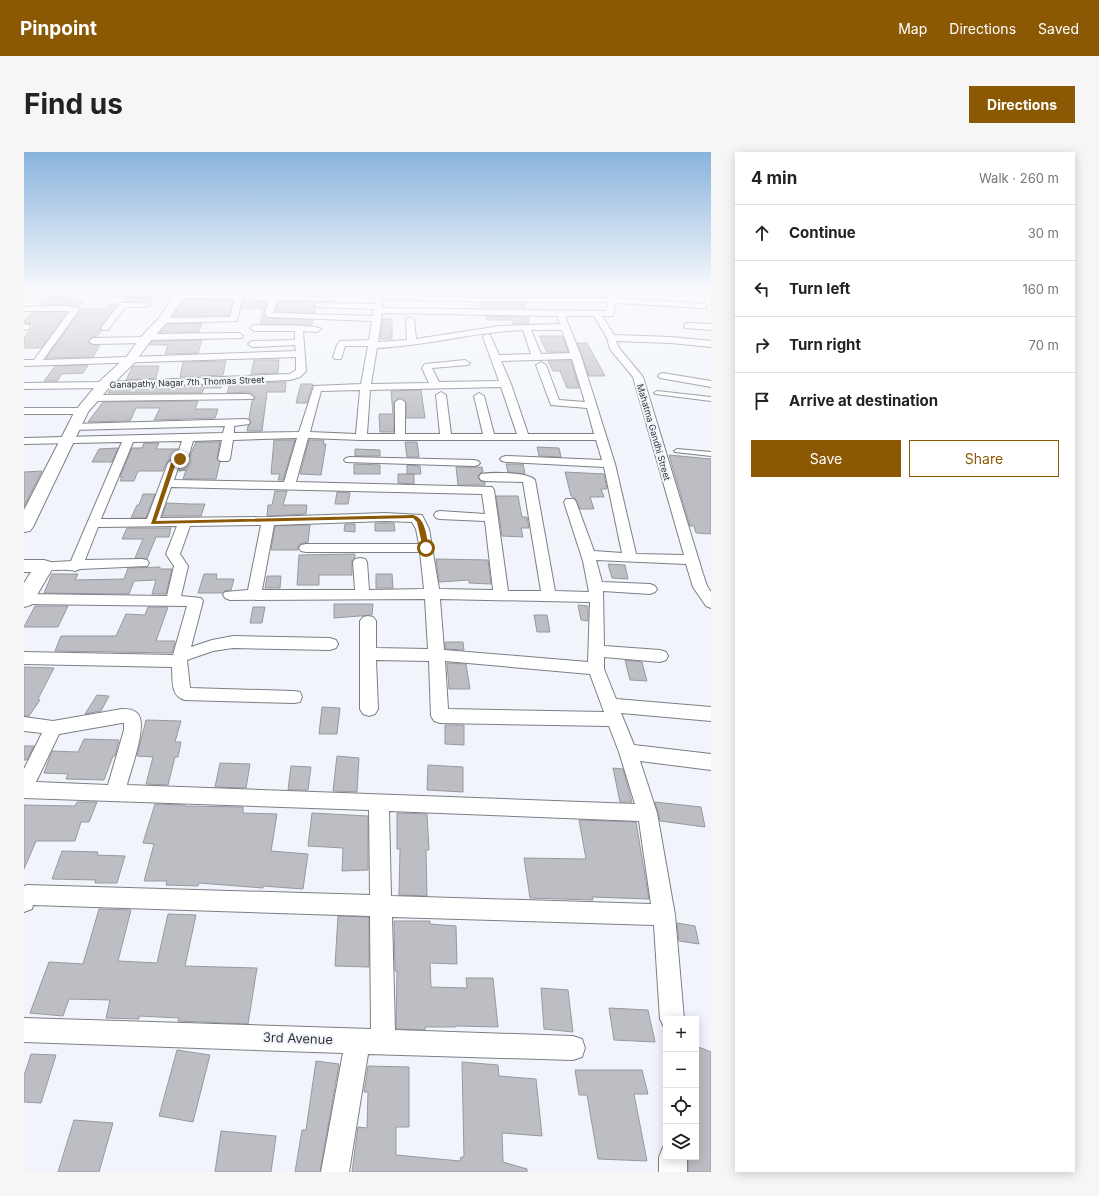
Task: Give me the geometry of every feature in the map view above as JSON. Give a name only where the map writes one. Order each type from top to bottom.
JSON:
[{"type":"street","points":[[36,363],[53,340]]},
{"type":"street","points":[[93,341],[118,340]]},
{"type":"street","points":[[24,527],[82,411],[104,385],[131,359],[145,340]]},
{"type":"street","points":[[361,437],[365,388],[373,344],[372,340]]},
{"type":"street","points":[[338,357],[341,344],[343,343],[392,346],[430,340]]},
{"type":"street","points":[[488,340],[506,384],[522,436]]},
{"type":"street","points":[[531,340],[554,403],[590,405]]},
{"type":"street","points":[[570,340],[609,464],[630,558]]},
{"type":"street","name":"Mahatma Gandhi Street","points":[[612,340],[615,349],[638,377],[700,587],[711,603]]},
{"type":"street","points":[[659,340],[711,344]]},
{"type":"street","points":[[24,363],[300,354],[299,342],[252,344]]},
{"type":"street","name":"Ganapathy Nagar 7th Thomas Street","points":[[24,386],[104,385],[290,377],[300,373],[300,354]]},
{"type":"street","points":[[496,358],[539,361],[576,356]]},
{"type":"street","points":[[446,437],[439,390],[427,368],[428,366],[465,363]]},
{"type":"street","points":[[663,376],[711,384]]},
{"type":"street","points":[[289,486],[302,435],[317,388],[439,390],[506,384]]},
{"type":"street","points":[[479,396],[489,437]]},
{"type":"street","points":[[93,398],[249,397]]},
{"type":"street","points":[[400,402],[400,437]]},
{"type":"street","points":[[24,411],[82,411]]},
{"type":"street","points":[[24,441],[71,433],[245,422]]},
{"type":"street","points":[[224,459],[229,437],[230,423]]},
{"type":"street","points":[[71,433],[129,438],[302,435],[361,437],[600,437]]},
{"type":"street","points":[[152,523],[174,463],[182,458],[188,437]]},
{"type":"street","points":[[467,437],[474,458],[475,475],[487,484],[501,594]]},
{"type":"street","points":[[76,566],[129,438]]},
{"type":"street","points":[[506,459],[609,464]]},
{"type":"street","points":[[350,460],[474,463]]},
{"type":"street","points":[[167,483],[289,486],[487,484],[525,478],[529,480],[549,596]]},
{"type":"street","points":[[570,502],[588,555],[596,592],[596,660],[628,752],[647,813],[664,914],[672,1016]]},
{"type":"street","points":[[440,515],[492,518]]},
{"type":"street","points":[[94,523],[185,523],[417,518],[420,521],[426,548],[437,655],[440,716],[613,712],[711,714]]},
{"type":"street","points":[[254,595],[268,521]]},
{"type":"street","points":[[173,599],[181,566],[173,554],[185,523]]},
{"type":"street","points":[[306,548],[426,548]]},
{"type":"street","points":[[588,555],[692,560]]},
{"type":"street","points":[[360,562],[362,594]]},
{"type":"street","points":[[24,566],[76,566],[142,563]]},
{"type":"street","points":[[24,599],[44,566]]},
{"type":"street","points":[[230,595],[501,594],[549,596],[650,589]]},
{"type":"street","points":[[24,599],[173,599],[196,601],[180,658],[182,691],[186,694],[294,697]]},
{"type":"street","points":[[368,621],[369,709]]},
{"type":"street","points":[[24,658],[180,658],[212,646],[233,642],[330,644]]},
{"type":"street","points":[[369,654],[596,660],[660,656]]},
{"type":"street","points":[[24,724],[53,728],[122,716],[132,718],[133,730],[115,793]]},
{"type":"street","points":[[53,728],[24,789],[647,813]]},
{"type":"street","points":[[628,752],[711,762]]},
{"type":"street","points":[[335,1172],[370,1040],[380,906],[379,802]]},
{"type":"street","points":[[24,902],[27,895],[664,914]]},
{"type":"street","name":"3rd Avenue","points":[[24,1030],[370,1040],[573,1048]]},
{"type":"street","points":[[673,1160],[673,1172]]},
{"type":"lane","points":[[657,393],[711,399]]},
{"type":"lane","points":[[677,451],[711,454]]},
{"type":"building","points":[[24,340],[47,340],[41,348],[24,348]]},
{"type":"building","points":[[59,340],[89,340],[88,341],[92,345],[100,345],[93,357],[46,358]]},
{"type":"building","points":[[202,340],[198,353],[165,354],[168,345],[149,345],[152,341]]},
{"type":"building","points":[[541,340],[564,340],[568,352],[547,352]]},
{"type":"building","points":[[577,343],[587,343],[605,376],[589,376]]},
{"type":"building","points":[[254,360],[279,360],[278,373],[251,374]]},
{"type":"building","points":[[226,361],[223,375],[180,377],[183,362]]},
{"type":"building","points":[[548,361],[571,361],[579,388],[567,388],[560,371],[553,371]]},
{"type":"building","points":[[88,365],[83,373],[62,374],[57,381],[44,381],[55,366]]},
{"type":"building","points":[[133,366],[159,366],[156,378],[126,380]]},
{"type":"building","points":[[286,382],[285,392],[267,392],[262,431],[247,431],[248,426],[251,423],[249,418],[252,401],[255,397],[249,392],[227,393],[230,384]]},
{"type":"building","points":[[222,384],[221,388],[204,388],[202,393],[108,393],[111,389],[154,387],[177,388],[178,386]]},
{"type":"building","points":[[301,384],[313,384],[307,403],[296,403]]},
{"type":"building","points":[[421,390],[425,418],[406,418],[406,402],[399,398],[394,402],[394,432],[380,432],[379,414],[393,414],[391,391]]},
{"type":"building","points":[[198,401],[195,409],[218,409],[215,418],[154,420],[160,408],[136,408],[130,421],[88,422],[103,402]]},
{"type":"building","points":[[274,440],[295,440],[283,480],[278,480],[280,474],[271,474]]},
{"type":"building","points":[[309,440],[324,440],[323,444],[326,444],[321,475],[300,474]]},
{"type":"building","points":[[196,442],[220,442],[217,459],[220,462],[216,479],[183,479],[186,470],[179,471],[180,466],[189,458]]},
{"type":"building","points":[[405,442],[417,442],[419,457],[407,457]]},
{"type":"building","points":[[144,443],[159,443],[156,449],[178,449],[176,455],[167,462],[163,471],[138,471],[134,481],[120,481],[122,477],[120,477],[132,448],[142,448]]},
{"type":"building","points":[[537,447],[559,448],[561,457],[539,456]]},
{"type":"building","points":[[118,448],[112,462],[92,462],[99,449]]},
{"type":"building","points":[[355,449],[380,450],[380,456],[355,456]]},
{"type":"building","points":[[669,455],[711,459],[711,534],[696,533],[694,526],[690,526]]},
{"type":"building","points":[[354,464],[380,465],[380,474],[354,474]]},
{"type":"building","points":[[506,464],[523,464],[525,474],[508,472]]},
{"type":"building","points":[[407,465],[420,466],[421,474],[407,474]]},
{"type":"building","points":[[456,467],[482,467],[483,472],[480,473],[478,478],[485,482],[485,485],[458,485]]},
{"type":"building","points":[[42,471],[24,507],[24,472]]},
{"type":"building","points":[[565,472],[604,474],[607,489],[601,489],[604,497],[590,497],[594,509],[580,509],[575,498],[571,496]]},
{"type":"building","points":[[398,474],[414,474],[414,484],[398,483]]},
{"type":"building","points":[[275,491],[287,491],[283,505],[307,505],[306,514],[267,516],[268,505],[272,505]]},
{"type":"building","points":[[337,492],[350,493],[348,504],[335,504]]},
{"type":"building","points":[[143,494],[155,494],[146,518],[131,518],[137,505],[139,505]]},
{"type":"building","points":[[496,496],[518,496],[522,517],[527,517],[529,528],[521,528],[523,537],[502,536]]},
{"type":"building","points":[[167,503],[205,504],[201,516],[162,516]]},
{"type":"building","points":[[375,523],[394,523],[395,531],[375,531]]},
{"type":"building","points":[[345,524],[355,524],[355,532],[344,531]]},
{"type":"building","points":[[310,525],[308,542],[300,544],[298,550],[271,550],[275,526]]},
{"type":"building","points":[[127,528],[171,528],[169,537],[156,537],[147,559],[135,558],[143,539],[122,539]]},
{"type":"building","points":[[355,554],[352,562],[352,575],[319,575],[319,585],[297,585],[299,555]]},
{"type":"building","points":[[436,559],[488,560],[491,584],[469,583],[469,580],[439,582]]},
{"type":"building","points":[[608,564],[625,565],[628,579],[612,578]]},
{"type":"building","points":[[160,567],[160,569],[172,569],[166,594],[152,594],[156,580],[134,581],[129,594],[44,593],[52,574],[78,574],[75,580],[124,579],[128,568]]},
{"type":"building","points":[[204,574],[217,574],[216,579],[234,579],[231,590],[222,593],[198,593]]},
{"type":"building","points":[[376,574],[392,574],[393,588],[376,588]]},
{"type":"building","points":[[267,576],[281,576],[280,588],[265,588]]},
{"type":"building","points":[[334,604],[373,604],[372,615],[334,618]]},
{"type":"building","points":[[578,605],[588,606],[588,621],[581,620]]},
{"type":"building","points":[[35,606],[68,606],[58,627],[24,627]]},
{"type":"building","points":[[148,607],[168,607],[156,641],[175,641],[172,653],[55,651],[61,636],[116,636],[126,614],[145,615]]},
{"type":"building","points":[[253,607],[265,607],[262,623],[250,623]]},
{"type":"building","points":[[534,615],[547,615],[550,632],[537,632]]},
{"type":"building","points":[[445,642],[463,642],[464,650],[445,649]]},
{"type":"building","points":[[625,660],[642,662],[647,681],[630,680]]},
{"type":"building","points":[[447,663],[466,664],[470,689],[449,689]]},
{"type":"building","points":[[24,667],[54,668],[38,699],[40,700],[29,716],[24,716]]},
{"type":"building","points":[[97,695],[109,696],[101,711],[85,714]]},
{"type":"building","points":[[322,707],[340,708],[337,734],[319,734]]},
{"type":"building","points":[[146,720],[181,721],[175,742],[181,742],[178,757],[175,757],[168,785],[146,784],[153,757],[137,756]]},
{"type":"building","points":[[445,725],[464,725],[464,745],[445,744]]},
{"type":"building","points":[[84,739],[119,740],[115,756],[113,756],[104,780],[66,779],[68,774],[44,773],[52,751],[78,752]]},
{"type":"building","points":[[24,746],[34,746],[27,760],[24,760]]},
{"type":"building","points":[[337,756],[359,758],[357,792],[333,791]]},
{"type":"building","points":[[220,763],[250,764],[246,788],[215,787]]},
{"type":"building","points":[[428,765],[463,767],[463,792],[427,790]]},
{"type":"building","points":[[291,766],[311,767],[308,790],[288,790]]},
{"type":"building","points":[[613,768],[623,769],[632,802],[620,802]]},
{"type":"building","points":[[77,802],[97,802],[89,822],[81,822],[75,841],[36,841],[24,869],[24,805],[75,806]]},
{"type":"building","points":[[655,802],[701,807],[705,827],[660,821]]},
{"type":"building","points":[[155,804],[243,807],[243,813],[277,814],[271,851],[308,854],[303,889],[263,886],[263,888],[199,883],[198,886],[166,885],[167,881],[144,881],[154,844],[143,843]]},
{"type":"building","points":[[312,813],[368,816],[368,870],[342,871],[343,848],[308,846]]},
{"type":"building","points":[[397,813],[427,814],[429,850],[426,850],[427,896],[399,895],[400,849],[397,849]]},
{"type":"building","points":[[579,820],[636,822],[649,899],[592,897],[593,900],[530,898],[524,858],[586,859]]},
{"type":"building","points":[[62,851],[98,852],[97,855],[125,856],[117,883],[95,883],[96,880],[52,879]]},
{"type":"building","points":[[99,909],[131,910],[118,961],[157,963],[168,914],[196,915],[185,966],[257,968],[248,1024],[178,1021],[179,1018],[139,1016],[139,1019],[106,1018],[110,1000],[69,999],[63,1016],[30,1013],[49,962],[83,964]]},
{"type":"building","points":[[338,916],[369,917],[369,967],[335,966]]},
{"type":"building","points":[[394,921],[430,921],[430,924],[456,926],[457,964],[430,963],[431,987],[467,988],[466,978],[493,978],[498,1027],[456,1026],[425,1027],[425,1030],[396,1029],[397,971],[395,971]]},
{"type":"building","points":[[677,923],[695,926],[699,944],[679,941]]},
{"type":"building","points":[[541,988],[568,990],[573,1032],[544,1029]]},
{"type":"building","points":[[609,1008],[648,1010],[655,1042],[614,1040]]},
{"type":"building","points":[[699,1047],[711,1052],[711,1172],[688,1172],[688,1160],[699,1160]]},
{"type":"building","points":[[177,1050],[210,1055],[193,1122],[159,1116]]},
{"type":"building","points":[[31,1054],[56,1055],[41,1103],[24,1102],[24,1076]]},
{"type":"building","points":[[316,1061],[339,1064],[320,1172],[295,1172],[302,1130],[306,1130]]},
{"type":"building","points":[[462,1062],[498,1065],[499,1076],[536,1079],[542,1136],[502,1133],[503,1162],[527,1169],[527,1172],[352,1172],[358,1127],[367,1128],[368,1092],[364,1092],[368,1066],[409,1067],[409,1127],[396,1127],[396,1155],[460,1161],[461,1157],[464,1157]]},
{"type":"building","points":[[575,1070],[642,1070],[648,1094],[634,1094],[647,1161],[598,1159],[587,1095],[579,1095]]},
{"type":"building","points":[[74,1120],[113,1123],[99,1172],[58,1172]]},
{"type":"building","points":[[221,1131],[276,1136],[271,1172],[215,1172]]},
{"type":"route","points":[[180,459],[174,463],[152,523],[413,517],[419,519],[420,521],[426,548]]}]
